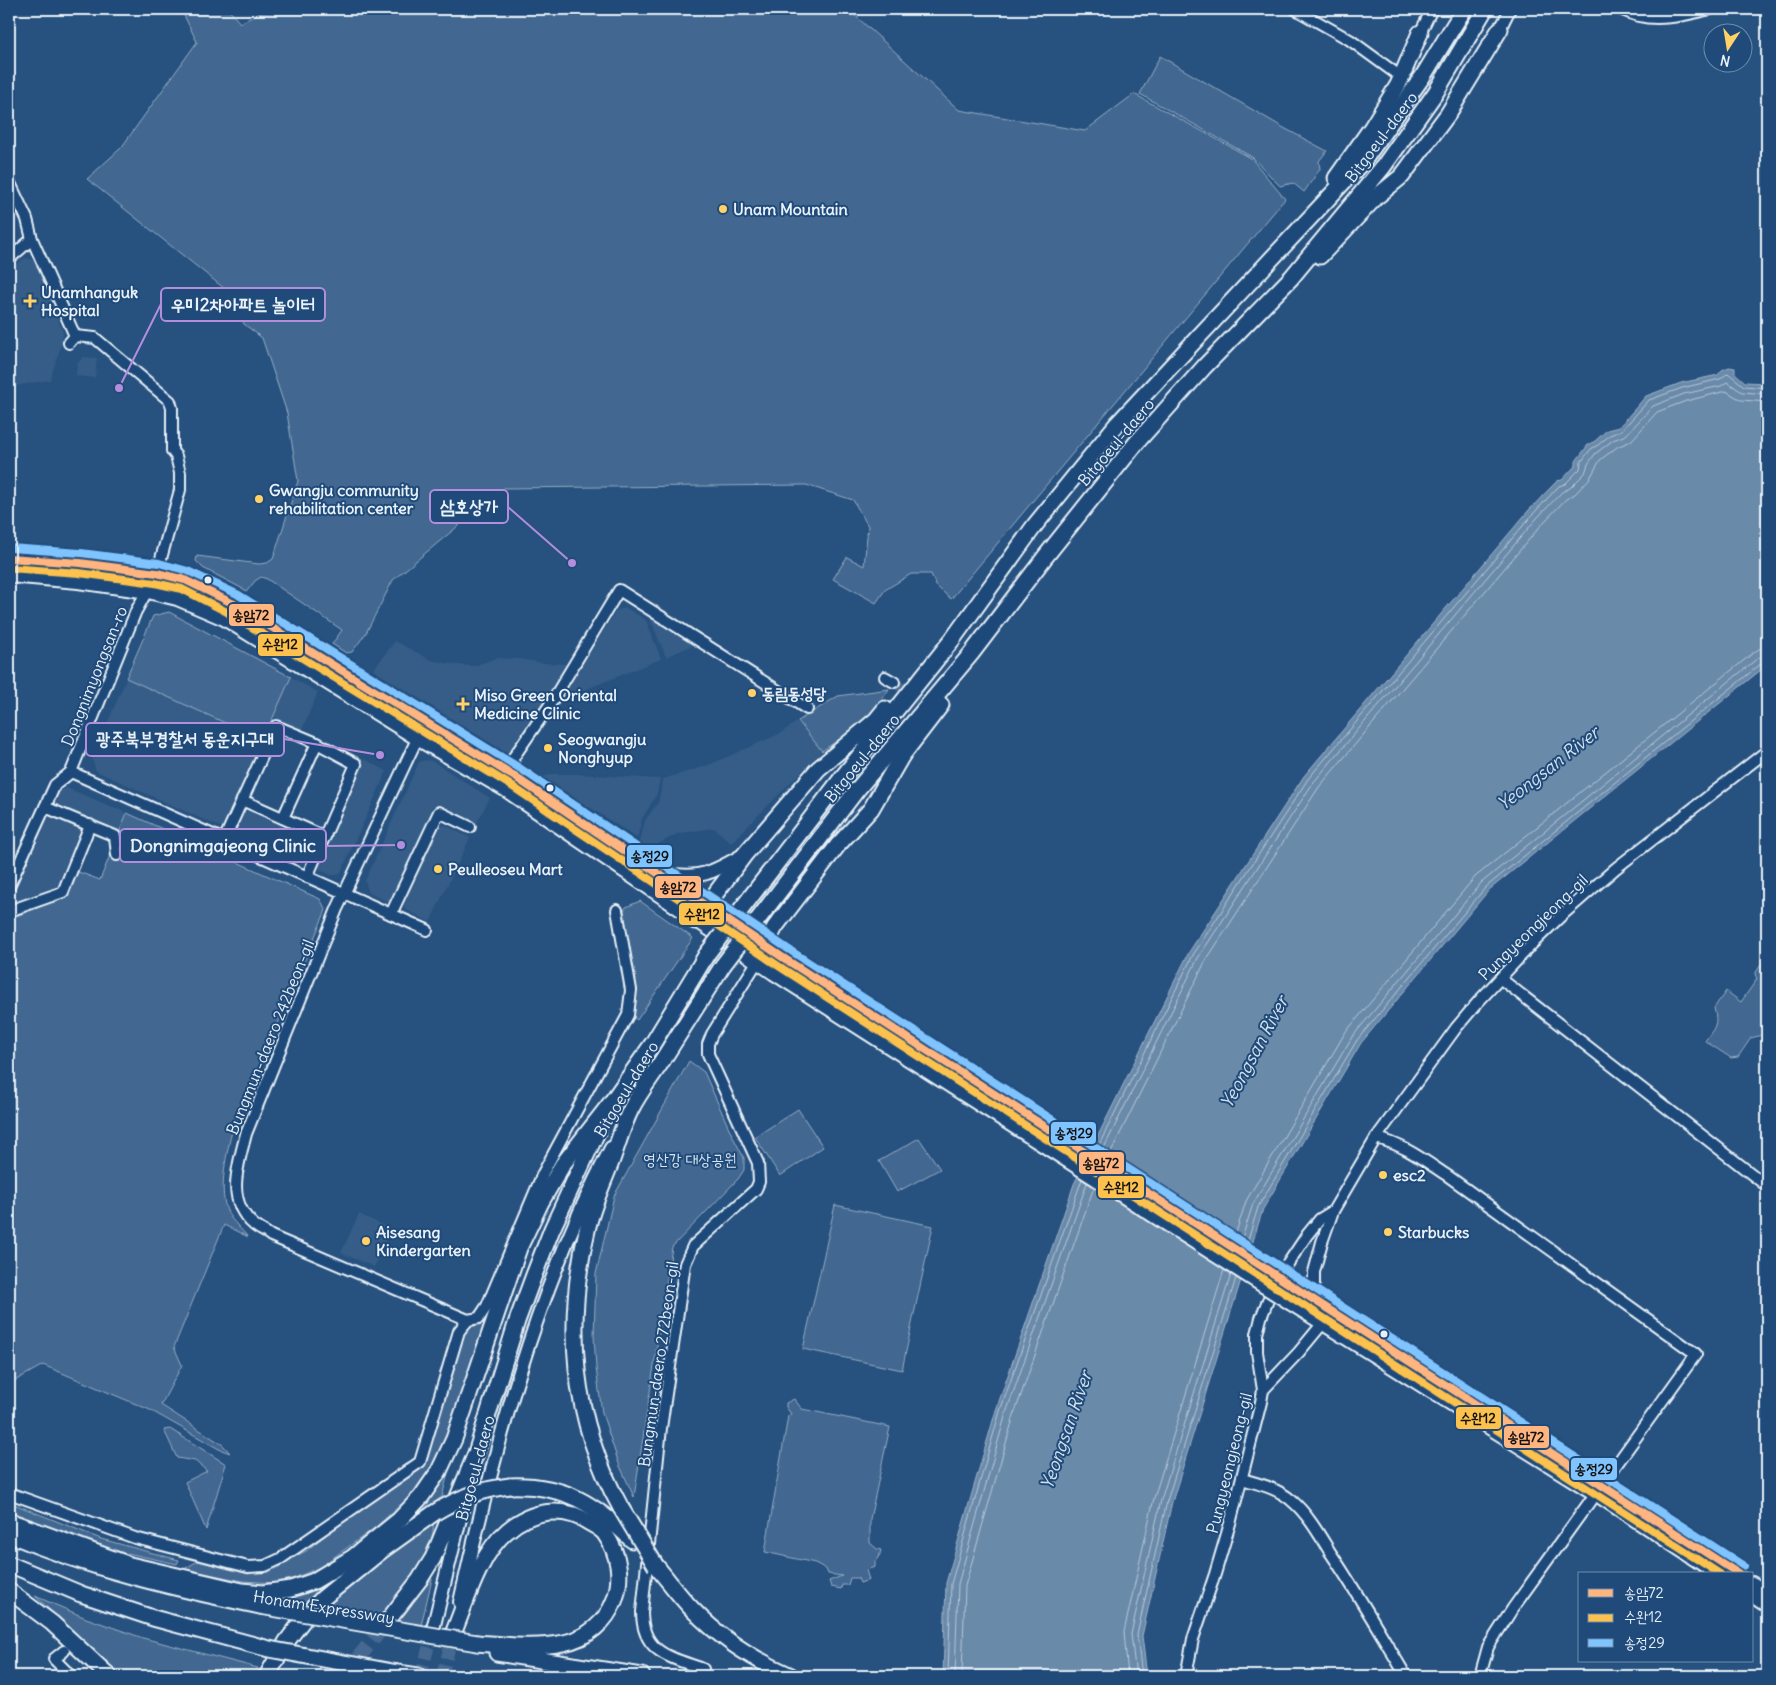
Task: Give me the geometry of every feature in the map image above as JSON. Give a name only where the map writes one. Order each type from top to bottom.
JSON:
[{"type":"highway","name":"Bitgoeul-daero","points":[[476,1453],[511,1340],[534,1275],[578,1172],[613,1100],[653,1043],[707,954],[841,778],[952,640],[1035,525],[1117,424],[1364,160],[1423,76],[1464,9]]},
{"type":"highway","name":"Bitgoeul-daero","points":[[631,1108],[723,965],[856,791],[972,654],[1045,557],[1137,442],[1205,366],[1291,278],[1383,167],[1436,92],[1485,9]]},
{"type":"highway","points":[[1291,278],[1325,252],[1375,198],[1402,176],[1448,114],[1500,29]]},
{"type":"highway","points":[[1308,220],[1372,127],[1398,84],[1420,33]]},
{"type":"highway","points":[[696,921],[745,854],[818,769],[876,720],[910,679],[952,640]]},
{"type":"highway","points":[[757,962],[774,927],[838,845],[871,809],[901,757],[941,706],[972,654]]},
{"type":"highway","points":[[9,1521],[130,1565],[242,1592],[264,1593],[292,1589],[314,1581],[352,1558],[399,1520],[421,1497],[439,1471],[454,1439],[519,1248],[541,1202],[563,1164],[613,1100]]},
{"type":"highway","points":[[631,1108],[588,1224],[579,1264],[574,1310],[575,1352],[586,1422],[602,1470],[621,1508],[656,1566]]},
{"type":"highway","points":[[389,1620],[420,1579],[433,1558],[476,1453]]},
{"type":"highway","points":[[267,1676],[287,1641],[310,1611],[323,1598],[381,1551],[434,1513],[473,1494],[493,1488],[510,1486],[552,1490],[590,1504],[611,1520],[632,1540],[692,1609],[723,1637],[762,1663],[791,1676]]},
{"type":"highway","points":[[453,1634],[489,1552],[505,1532],[523,1518],[543,1512],[565,1512],[585,1520],[604,1532],[615,1552],[620,1576],[616,1599],[606,1618],[590,1633],[565,1643],[542,1646],[473,1646]]},
{"type":"highway","points":[[9,1534],[80,1562],[259,1610]]},
{"type":"highway","name":"Honam Expressway","points":[[9,1542],[55,1561],[106,1578],[186,1599],[642,1676]]},
{"type":"highway","points":[[9,1564],[81,1594],[153,1618],[269,1649],[418,1676]]},
{"type":"highway","points":[[9,1591],[52,1623],[109,1676]]},
{"type":"main road","points":[[9,558],[80,563],[157,573],[185,580],[232,603],[515,777],[782,957],[1314,1300],[1598,1490],[1714,1572]]},
{"type":"main road","points":[[9,576],[78,582],[148,592],[177,599],[224,618],[417,739],[505,790],[773,973],[1290,1304],[1736,1572]]},
{"type":"main road","points":[[655,870],[679,876],[706,874],[745,854]]},
{"type":"main road","name":"Bitgoeul-daero","points":[[453,1634],[480,1516],[506,1420],[536,1325],[574,1224],[631,1108]]},
{"type":"main road","name":"Bitgoeul-daero","points":[[434,1630],[476,1453]]},
{"type":"main road","points":[[1754,1583],[1767,1592]]},
{"type":"main road","points":[[1754,1597],[1767,1606]]},
{"type":"street","points":[[1295,9],[1350,40],[1394,72]]},
{"type":"street","points":[[1420,33],[1432,9]]},
{"type":"street","points":[[1500,29],[1510,9]]},
{"type":"street","points":[[1620,9],[1638,16],[1655,18],[1684,15],[1711,9]]},
{"type":"street","points":[[9,181],[27,219],[32,239],[9,259]]},
{"type":"street","name":"Dongnimyongsan-ro","points":[[9,886],[55,785],[70,772],[136,611],[157,573],[180,490],[180,473],[176,456],[172,451],[172,408],[170,401],[95,338],[72,340],[32,239]]},
{"type":"street","points":[[505,790],[515,777],[513,758],[548,706],[618,590],[807,708]]},
{"type":"street","points":[[224,840],[276,726],[318,742],[356,764],[307,877]]},
{"type":"street","name":"Bungmun-daero 242beon-gil","points":[[417,739],[345,894],[246,1134],[240,1155],[235,1193],[242,1210],[254,1225],[271,1236],[468,1320]]},
{"type":"street","points":[[283,818],[318,742]]},
{"type":"street","name":"Pungyeongjeong-gil","points":[[1186,1676],[1193,1639],[1215,1574],[1242,1479],[1263,1390],[1257,1352],[1257,1334],[1264,1308],[1287,1265],[1320,1219],[1333,1211],[1376,1138],[1456,1028],[1478,1002],[1545,931],[1616,868],[1767,751]]},
{"type":"street","name":"Dongnimyongsan-ro","points":[[70,772],[345,894]]},
{"type":"street","points":[[242,800],[325,837]]},
{"type":"street","points":[[45,806],[115,836],[117,855]]},
{"type":"street","points":[[391,914],[439,812],[470,827]]},
{"type":"street","points":[[9,911],[63,892],[90,825]]},
{"type":"street","points":[[345,894],[426,930]]},
{"type":"street","points":[[9,1493],[134,1538],[248,1567],[265,1566],[280,1559],[420,1462],[459,1331],[468,1320],[479,1318],[487,1306],[543,1174],[628,1015],[631,990],[617,910]]},
{"type":"street","name":"Bungmun-daero 272beon-gil","points":[[702,1669],[673,1660],[661,1654],[652,1646],[642,1625],[642,1612],[662,1428],[685,1264],[693,1246],[756,1189],[759,1182],[758,1163],[708,1054],[708,1044],[712,1034],[757,962]]},
{"type":"street","points":[[1501,979],[1767,1186]]},
{"type":"street","points":[[1376,1138],[1390,1141],[1408,1150],[1448,1176],[1696,1354],[1513,1608],[1488,1647],[1480,1676]]},
{"type":"street","points":[[1314,1300],[1314,1272],[1333,1211]]},
{"type":"street","points":[[1263,1390],[1323,1323]]},
{"type":"street","points":[[1242,1479],[1280,1492],[1292,1500],[1303,1513],[1316,1529],[1351,1584],[1406,1676]]},
{"type":"street","points":[[64,1651],[54,1659],[71,1676]]},
{"type":"shaded area","name":"Unamhanguk Hospital","points":[[25,258],[34,260],[63,332],[62,342],[50,380],[9,387],[9,270]]},
{"type":"shaded area","points":[[83,357],[97,358],[95,378],[76,376],[77,364]]},
{"type":"shaded area","points":[[626,608],[646,620],[661,659],[567,697],[562,696],[617,610]]},
{"type":"shaded area","points":[[169,612],[318,692],[302,730],[273,717],[225,824],[220,827],[96,771],[92,759],[153,616]]},
{"type":"shaded area","points":[[651,614],[696,644],[666,657],[649,616]]},
{"type":"shaded area","points":[[395,641],[431,660],[457,665],[474,666],[496,658],[570,664],[510,755],[373,670]]},
{"type":"shaded area","points":[[798,721],[822,751],[731,843],[714,828],[677,834],[658,844],[651,852],[640,842],[645,820],[658,803],[663,779],[706,766],[779,734]]},
{"type":"shaded area","points":[[364,759],[387,771],[340,874],[331,875],[320,870],[318,863]]},
{"type":"shaded area","points":[[428,760],[490,798],[476,825],[437,806],[395,900],[388,902],[369,893],[365,881],[418,764],[421,761]]},
{"type":"shaded area","points":[[552,774],[660,779],[657,794],[642,819],[637,838],[543,777]]},
{"type":"shaded area","points":[[67,788],[127,813],[119,833],[57,809],[56,798],[58,791]]},
{"type":"shaded area","points":[[248,811],[314,840],[317,847],[310,861],[302,863],[239,834],[236,826],[241,813]]},
{"type":"shaded area","points":[[55,816],[83,829],[60,888],[14,904],[10,900],[47,818]]},
{"type":"shaded area","points":[[445,825],[470,838],[430,922],[405,909],[402,901],[436,828]]},
{"type":"shaded area","name":"Aisesang Kindergarten","points":[[359,1214],[391,1229],[374,1267],[341,1253]]},
{"type":"green space","points":[[181,9],[228,9],[240,23],[260,13],[294,11],[298,9],[848,9],[959,110],[1085,131],[1134,94],[1251,158],[1285,199],[951,599],[936,586],[931,574],[911,574],[885,590],[876,603],[833,579],[847,557],[864,566],[868,526],[853,500],[806,485],[504,488],[393,580],[366,633],[352,652],[346,653],[332,644],[342,630],[267,579],[261,577],[247,591],[203,568],[196,561],[197,556],[259,564],[267,563],[273,559],[298,481],[287,413],[262,338],[244,324],[225,289],[87,179],[121,148],[197,42]]},
{"type":"green space","points":[[1160,56],[1327,151],[1319,161],[1320,169],[1304,192],[1293,183],[1280,186],[1252,157],[1140,94]]},
{"type":"green space","points":[[169,612],[291,677],[263,740],[126,678],[153,616]]},
{"type":"green space","points":[[889,689],[870,718],[822,751],[798,721],[838,696]]},
{"type":"green space","points":[[127,813],[320,899],[326,910],[231,1135],[223,1185],[225,1205],[230,1216],[248,1237],[224,1225],[174,1347],[182,1365],[161,1405],[223,1445],[230,1453],[219,1449],[150,1410],[43,1365],[9,1384],[9,919],[65,897],[76,871],[100,880]]},
{"type":"green space","points":[[640,901],[693,938],[637,1020],[632,1016],[635,992],[624,911],[626,907]]},
{"type":"green space","points":[[1767,955],[1767,1030],[1762,1035],[1751,1038],[1738,1057],[1731,1058],[1705,1041],[1716,1022],[1714,1008],[1726,991],[1741,1002],[1757,979],[1755,974]]},
{"type":"green space","name":"영산강 대상공원","points":[[689,1061],[704,1072],[744,1158],[744,1170],[738,1179],[672,1247],[634,1497],[619,1464],[602,1413],[594,1336],[596,1274],[614,1196]]},
{"type":"green space","points":[[798,1109],[823,1147],[780,1176],[755,1137]]},
{"type":"green space","points":[[919,1138],[940,1169],[897,1192],[879,1161]]},
{"type":"green space","points":[[835,1205],[933,1226],[902,1370],[803,1349]]},
{"type":"green space","points":[[481,1319],[488,1320],[437,1461],[422,1485],[376,1527],[320,1567],[295,1578],[275,1583],[243,1581],[184,1569],[198,1561],[248,1574],[270,1569],[306,1551],[361,1506],[424,1465],[466,1328],[475,1326]]},
{"type":"green space","points":[[794,1399],[802,1409],[890,1427],[870,1519],[870,1543],[881,1550],[879,1558],[875,1561],[875,1567],[866,1570],[869,1580],[860,1583],[858,1578],[850,1578],[848,1585],[842,1585],[841,1589],[831,1587],[829,1581],[842,1576],[828,1574],[826,1569],[815,1563],[765,1552],[788,1416],[791,1414],[786,1407],[786,1403]]},
{"type":"green space","points":[[170,1429],[226,1464],[206,1530],[185,1482],[207,1471],[195,1461],[177,1458],[164,1430]]},
{"type":"green space","points":[[448,1473],[442,1497],[406,1522],[440,1477]]},
{"type":"green space","points":[[9,1502],[101,1539],[179,1560],[177,1564],[127,1553],[124,1557],[9,1516]]},
{"type":"green space","points":[[433,1522],[433,1532],[423,1558],[416,1571],[383,1617],[326,1607],[350,1584]]},
{"type":"green space","points":[[430,1578],[432,1579],[420,1630],[392,1626],[405,1614]]},
{"type":"green space","points":[[329,1579],[306,1605],[264,1598]]},
{"type":"green space","points":[[35,1596],[86,1618],[143,1638],[258,1668],[255,1676],[121,1676]]},
{"type":"water","name":"Yeongsan River","points":[[1729,367],[1735,368],[1735,373],[1745,382],[1767,383],[1767,665],[1489,890],[1361,1043],[1263,1209],[1172,1502],[1142,1636],[1147,1676],[943,1676],[946,1583],[996,1410],[1074,1184],[1189,952],[1304,776],[1529,510],[1557,481],[1562,480],[1576,465],[1576,461],[1588,445],[1607,430],[1619,427],[1646,396],[1681,383],[1718,375],[1722,370]]},
{"type":"tunnel","points":[[894,682],[931,710]]},
{"type":"tunnel","points":[[344,1676],[389,1619]]},
{"type":"tunnel","points":[[421,1676],[433,1629]]},
{"type":"tunnel","points":[[442,1676],[453,1634]]},
{"type":"transit line","name":"송정29","points":[[10,548],[81,553],[159,563],[188,571],[237,594],[521,769],[788,949],[1744,1566]]},
{"type":"transit line","name":"송암72","points":[[9,558],[80,563],[157,573],[185,580],[232,603],[515,777],[782,957],[1736,1572]]},
{"type":"transit line","name":"수완12","points":[[9,568],[79,573],[155,583],[182,589],[227,612],[510,785],[777,965],[1717,1572]]},
{"type":"place","name":"Unam Mountain","points":[[723,209]]},
{"type":"place","name":"Unamhanguk Hospital","points":[[30,301]]},
{"type":"place","name":"우미2차아파트 놀이터","points":[[119,388]]},
{"type":"place","name":"Gwangju community rehabilitation center","points":[[259,499]]},
{"type":"place","name":"삼호상가","points":[[572,563]]},
{"type":"place","name":"동림동성당","points":[[752,693]]},
{"type":"place","name":"Miso Green Oriental Medicine Clinic","points":[[463,704]]},
{"type":"place","name":"Seogwangju Nonghyup","points":[[548,748]]},
{"type":"place","name":"광주북부경찰서 동운지구대","points":[[380,755]]},
{"type":"place","name":"Dongnimgajeong Clinic","points":[[401,845]]},
{"type":"place","name":"Peulleoseu Mart","points":[[438,869]]},
{"type":"place","name":"esc2","points":[[1383,1175]]},
{"type":"place","name":"Starbucks","points":[[1388,1232]]},
{"type":"place","name":"Aisesang Kindergarten","points":[[366,1241]]}]
